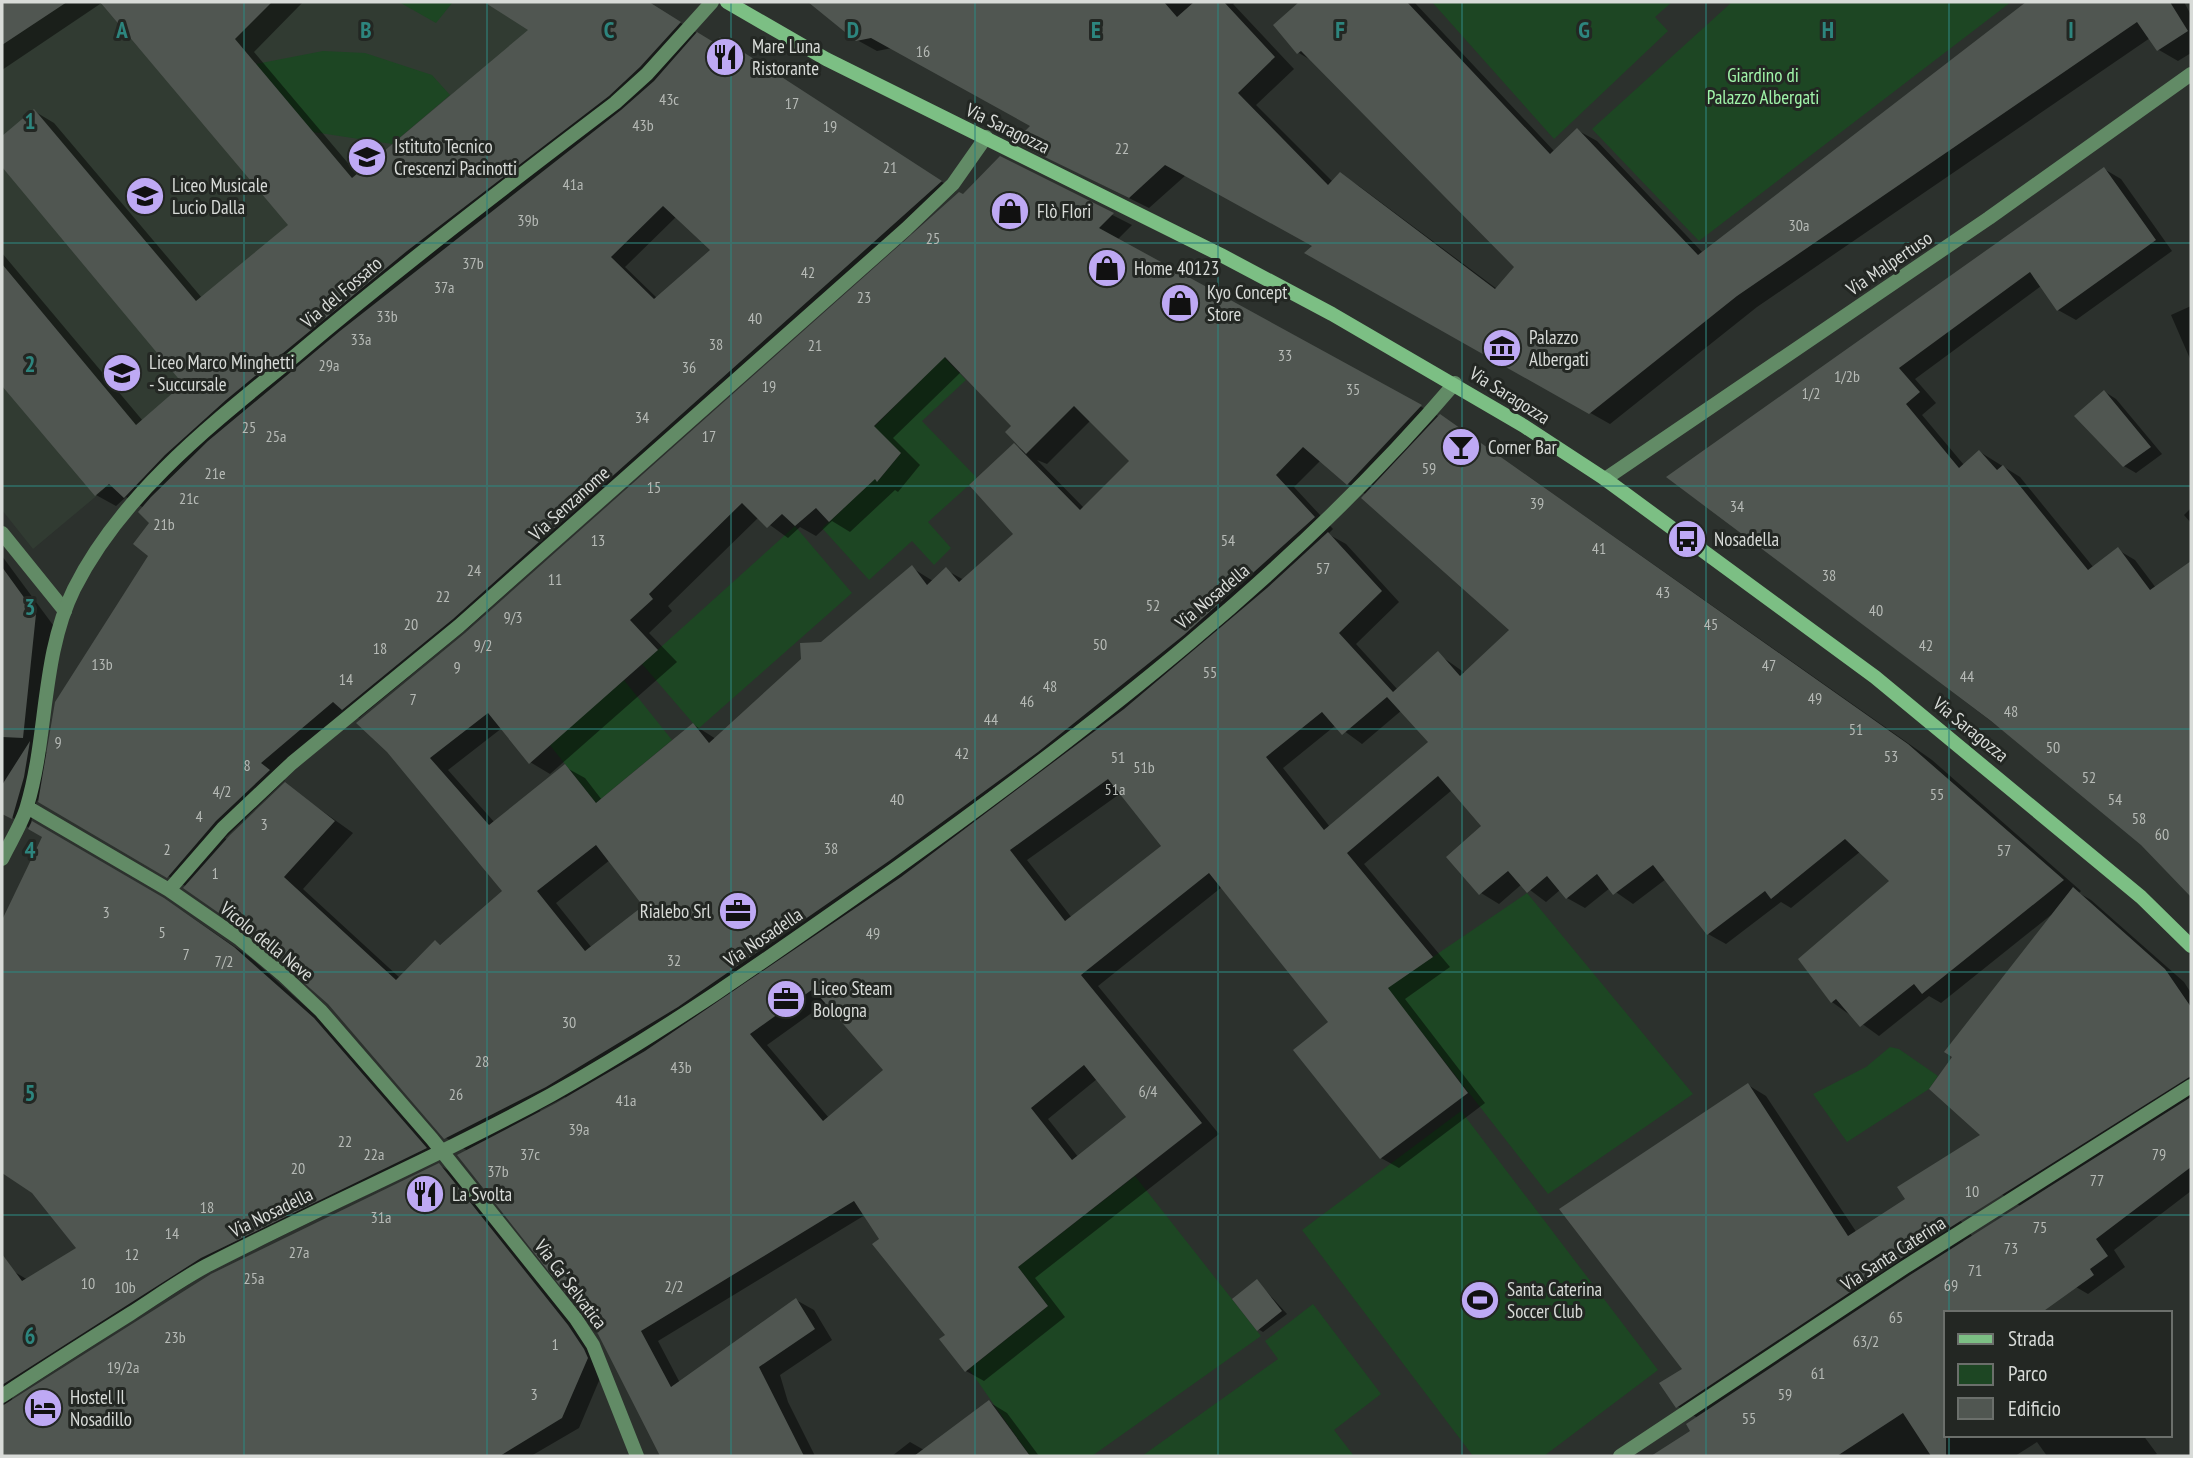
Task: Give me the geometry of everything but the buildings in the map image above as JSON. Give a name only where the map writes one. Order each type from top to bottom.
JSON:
[{"type":"street","name":"Via del Fossato","points":[[2,859],[27,807],[56,642],[65,611],[86,566],[107,535],[167,468],[235,405],[397,270],[615,103],[647,74],[712,2]]},
{"type":"street","name":"Via Saragozza","points":[[727,2],[826,59],[1220,255],[1455,383],[1605,480],[1923,715],[2141,897],[2191,946]]},
{"type":"street","name":"Via Malpertuso","points":[[1605,480],[1989,218],[2191,74]]},
{"type":"street","name":"Via Senzanome","points":[[169,890],[223,828],[292,763],[469,617],[896,238],[953,184],[986,137]]},
{"type":"street","name":"Via Nosadella","points":[[2,1396],[201,1269],[442,1152],[650,1037],[815,925],[1046,757],[1254,587],[1351,497],[1455,383]]},
{"type":"street","points":[[2,533],[65,611]]},
{"type":"street","name":"Vicolo della Neve","points":[[27,807],[169,890],[240,939],[321,1011],[442,1152]]},
{"type":"street","name":"Via Santa Caterina","points":[[1620,1456],[1905,1267],[2191,1086]]},
{"type":"street","name":"Via Ca' Selvatica","points":[[442,1152],[593,1345],[637,1456]]},
{"type":"shaded area","points":[[2,2],[100,2],[138,47],[188,2],[649,2],[671,16],[33,549],[2,510]]},
{"type":"green space","points":[[399,2],[453,2],[436,23]]},
{"type":"green space","points":[[1432,2],[1672,2],[1655,17],[1668,31],[1554,139]]},
{"type":"green space","name":"Giardino di Palazzo Albergati","points":[[1732,2],[2011,2],[1699,241],[1592,129]]},
{"type":"green space","points":[[323,51],[365,53],[432,75],[450,95],[392,144],[313,132],[256,64]]},
{"type":"green space","points":[[944,357],[966,380],[922,421],[977,478],[928,522],[951,548],[934,565],[912,541],[869,580],[822,528],[842,510],[866,468],[878,481],[901,453],[864,437]]},
{"type":"green space","points":[[795,526],[852,593],[698,729],[642,664]]},
{"type":"green space","points":[[624,680],[672,740],[596,803],[549,744]]},
{"type":"green space","points":[[1527,893],[1693,1094],[1548,1194],[1387,988]]},
{"type":"green space","points":[[1890,1047],[1899,1049],[1938,1076],[1929,1089],[1847,1142],[1813,1094],[1866,1067]]},
{"type":"green space","name":"Santa Caterina Soccer Club","points":[[1461,1111],[1658,1370],[1544,1456],[1473,1456],[1302,1230]]},
{"type":"green space","points":[[1135,1176],[1261,1336],[1092,1456],[1030,1456],[969,1369],[1048,1306],[1018,1267]]},
{"type":"green space","points":[[1313,1304],[1381,1394],[1334,1430],[1354,1456],[1142,1456],[1278,1359],[1265,1341]]},
{"type":"place","name":"Mare Luna Ristorante","points":[[725,57]]},
{"type":"place","name":"Istituto Tecnico Crescenzi Pacinotti","points":[[367,157]]},
{"type":"place","name":"Liceo Musicale Lucio Dalla","points":[[145,196]]},
{"type":"place","name":"Flò FIori","points":[[1010,211]]},
{"type":"place","name":"Home 40123","points":[[1107,268]]},
{"type":"place","name":"Kyo Concept Store","points":[[1180,303]]},
{"type":"place","name":"Palazzo Albergati","points":[[1502,348]]},
{"type":"place","name":"Liceo Marco Minghetti - Succursale","points":[[122,373]]},
{"type":"place","name":"Corner Bar","points":[[1461,447]]},
{"type":"place","name":"Nosadella","points":[[1687,539]]},
{"type":"place","name":"Rialebo Srl","points":[[738,911]]},
{"type":"place","name":"Liceo Steam Bologna","points":[[786,999]]},
{"type":"place","name":"La Svolta","points":[[425,1194]]},
{"type":"place","name":"Santa Caterina Soccer Club","points":[[1480,1300]]},
{"type":"place","name":"Hostel Il Nosadillo","points":[[43,1408]]}]
